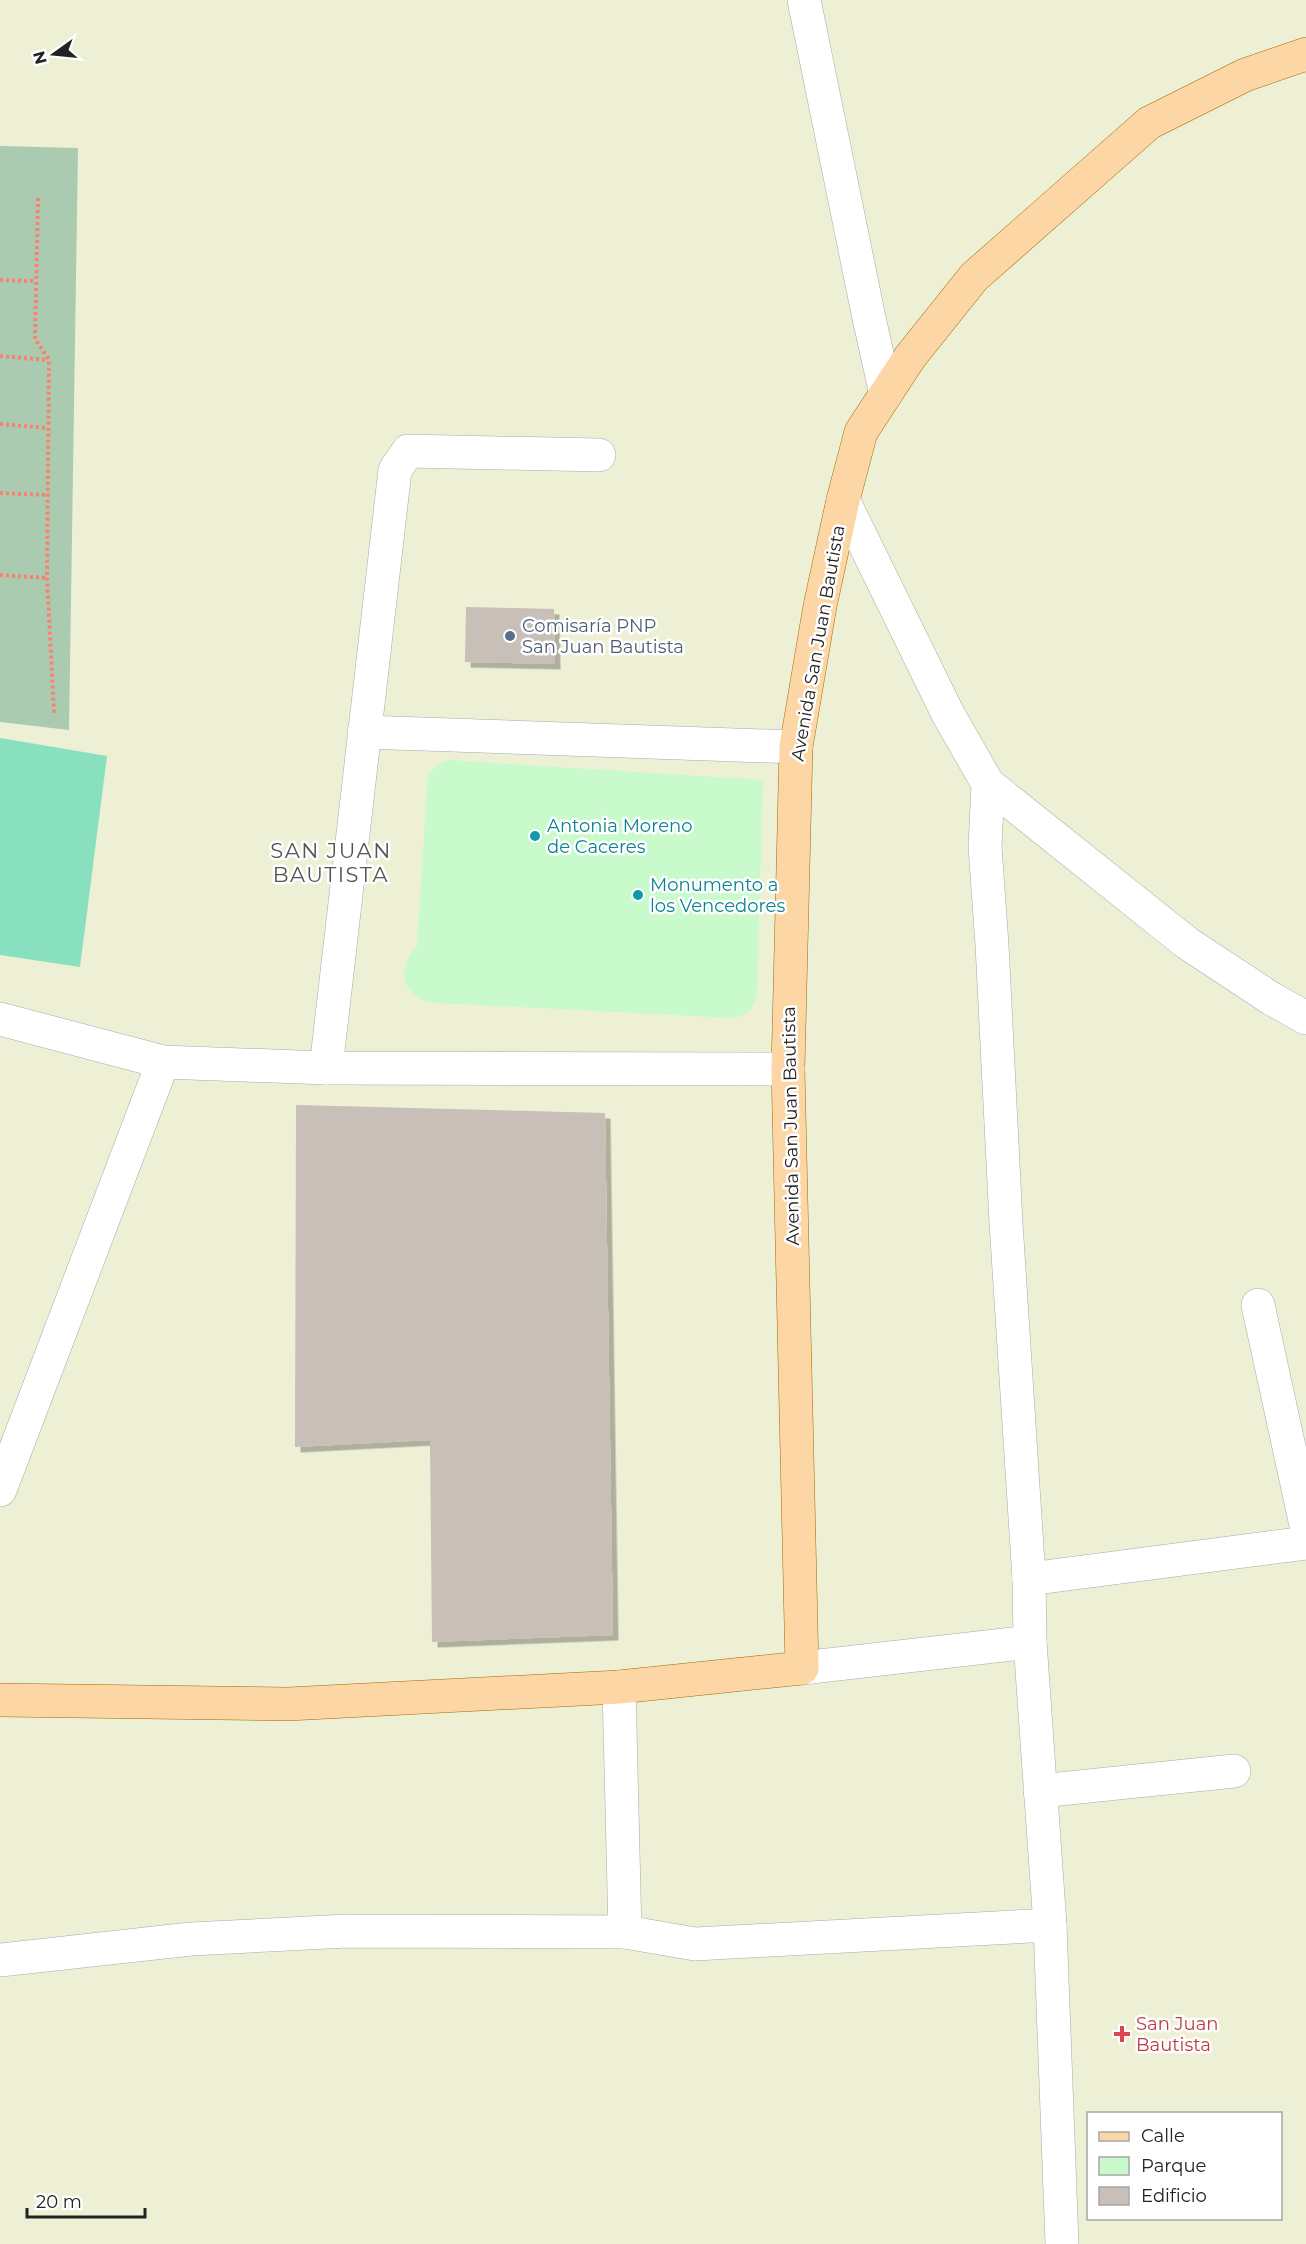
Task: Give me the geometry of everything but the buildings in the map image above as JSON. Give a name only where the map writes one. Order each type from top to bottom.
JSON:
[{"type":"main road","name":"Avenida San Juan Bautista","points":[[802,1668],[788,1069],[796,747],[820,606],[843,500],[861,432],[910,357],[974,277],[1149,123],[1245,75],[1306,54]]},
{"type":"main road","points":[[0,1700],[288,1704],[619,1687],[802,1668]]},
{"type":"street","points":[[804,0],[866,307],[886,394]]},
{"type":"street","points":[[326,1068],[395,470],[408,451],[599,455]]},
{"type":"street","points":[[843,500],[948,714],[988,784],[1187,943],[1272,999],[1306,1018]]},
{"type":"street","points":[[364,732],[796,747]]},
{"type":"street","points":[[988,784],[985,847],[1029,1579],[1030,1642],[1050,1925],[1062,2244]]},
{"type":"street","points":[[0,1019],[163,1062],[326,1068],[788,1069]]},
{"type":"street","points":[[0,1490],[163,1062]]},
{"type":"street","points":[[1258,1305],[1306,1525]]},
{"type":"street","points":[[1029,1579],[1306,1543]]},
{"type":"street","points":[[802,1668],[1030,1642]]},
{"type":"street","points":[[619,1687],[625,1932]]},
{"type":"street","points":[[1040,1791],[1234,1771]]},
{"type":"street","points":[[0,1960],[191,1939],[347,1931],[625,1932],[695,1944],[1050,1925]]},
{"type":"path","points":[[38,198],[35,339],[49,360],[47,578],[54,713]]},
{"type":"path","points":[[0,280],[36,282]]},
{"type":"path","points":[[0,356],[49,360]]},
{"type":"path","points":[[0,424],[48,428]]},
{"type":"path","points":[[0,493],[48,495]]},
{"type":"path","points":[[0,575],[47,578]]},
{"type":"green space","points":[[0,0],[1306,0],[1306,2244],[0,2244]]},
{"type":"green space","points":[[0,146],[78,148],[69,730],[0,722]]},
{"type":"green space","points":[[0,738],[107,756],[80,967],[0,955]]},
{"type":"green space","points":[[449,760],[763,780],[757,991],[755,1002],[750,1010],[732,1018],[437,1003],[416,996],[410,990],[404,974],[410,955],[417,946],[428,774],[437,765]]},
{"type":"place","name":"Comisaría PNP San Juan Bautista","points":[[510,636]]},
{"type":"place","name":"Antonia Moreno de Caceres","points":[[535,836]]},
{"type":"place","name":"Monumento a los Vencedores","points":[[638,895]]},
{"type":"place","name":"San Juan Bautista","points":[[1122,2034]]},
{"type":"district","name":"SAN JUAN BAUTISTA","points":[[331,863]]}]
